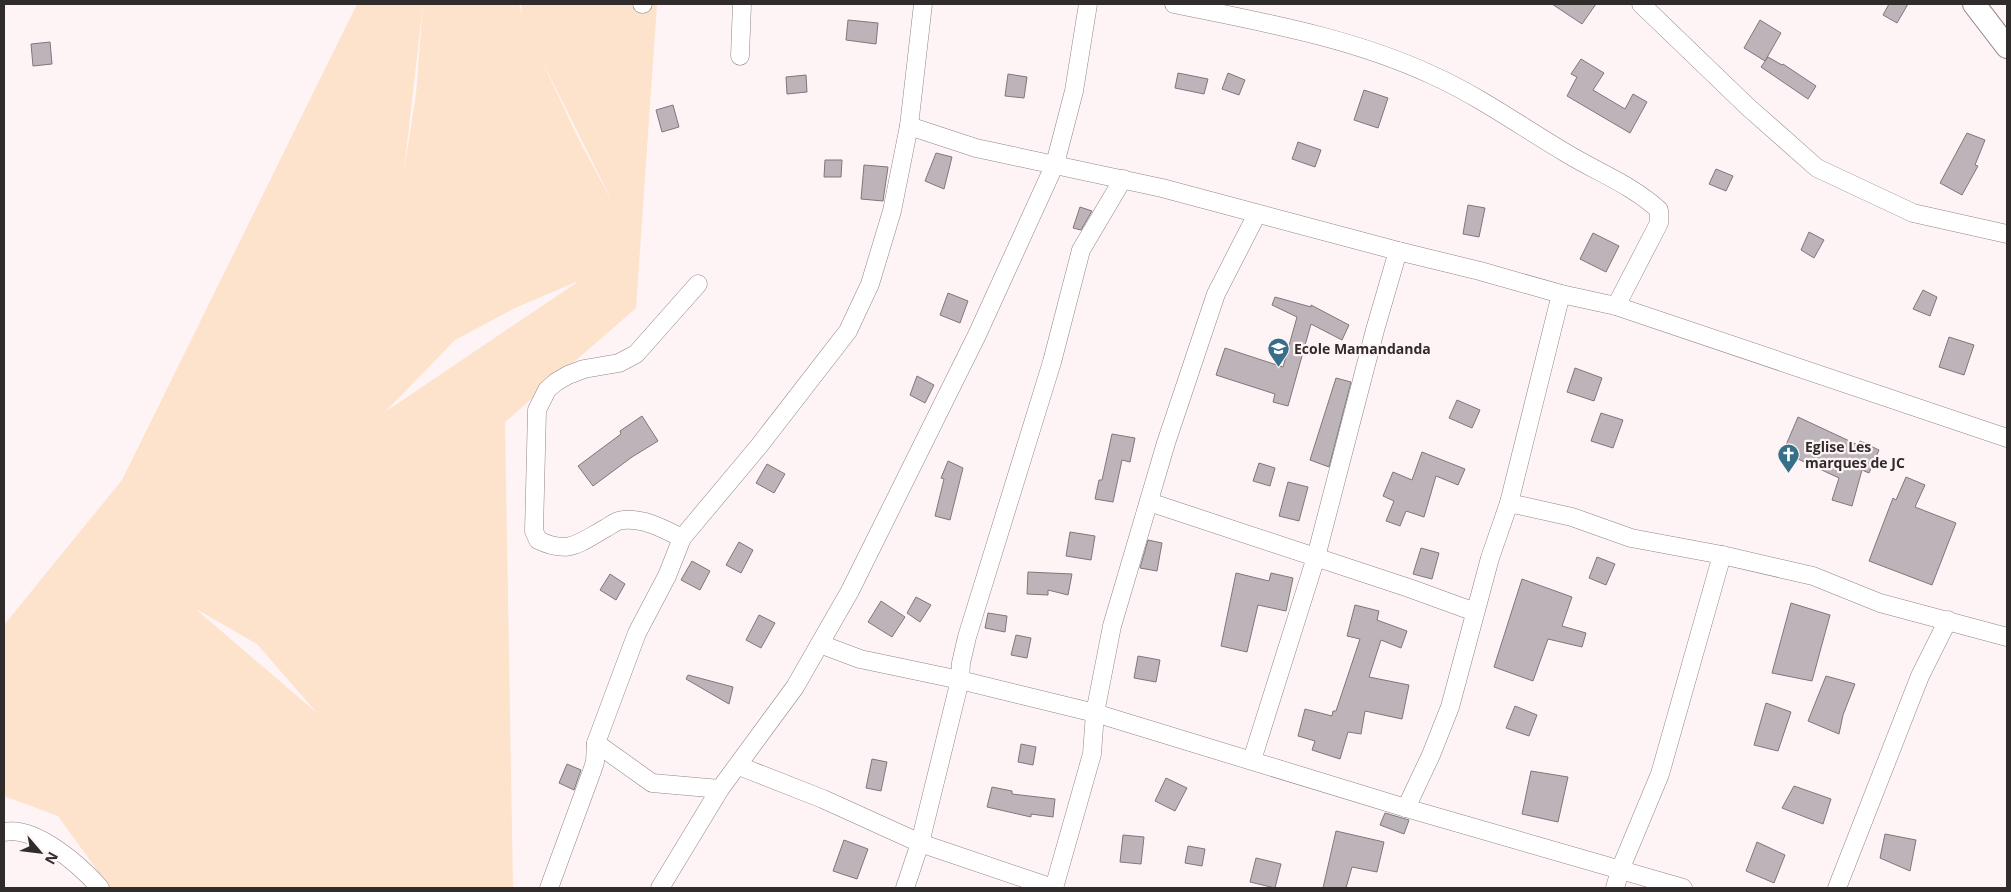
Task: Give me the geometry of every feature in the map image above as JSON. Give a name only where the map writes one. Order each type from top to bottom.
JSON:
[{"type":"street","points":[[740,56],[742,4]]},
{"type":"street","points":[[549,888],[595,762],[596,743],[637,633],[667,576],[682,538],[759,446],[848,331],[870,284],[892,211],[909,126],[924,4]]},
{"type":"street","points":[[660,888],[720,789],[796,687],[850,591],[977,335],[1055,164],[1074,91],[1088,4]]},
{"type":"street","points":[[1174,4],[1302,30],[1397,61],[1432,75],[1474,96],[1577,160],[1645,197],[1659,210],[1659,223],[1616,306]]},
{"type":"street","points":[[1641,4],[1748,107],[1817,168],[1913,213],[2007,234]]},
{"type":"street","points":[[1974,4],[2007,47]]},
{"type":"street","points":[[909,126],[976,148],[1123,179],[1398,251],[1480,270],[1561,294],[1616,306],[2007,438]]},
{"type":"street","points":[[905,888],[920,843],[960,680],[961,663],[967,637],[1052,362],[1081,250],[1123,179]]},
{"type":"street","points":[[739,766],[823,799],[920,843],[1054,888],[1092,754],[1096,713],[1112,626],[1166,443],[1216,294],[1257,214]]},
{"type":"street","points":[[1252,760],[1316,557],[1375,330],[1398,251]]},
{"type":"street","points":[[682,538],[656,525],[641,521],[621,520],[569,547],[551,547],[538,540],[534,530],[537,410],[547,390],[556,382],[584,369],[619,363],[636,354],[698,284]]},
{"type":"street","points":[[1406,808],[1431,755],[1450,708],[1474,612],[1509,503],[1561,294]]},
{"type":"street","points":[[1149,502],[1443,599],[1474,612]]},
{"type":"street","points":[[1509,503],[1572,518],[1631,538],[1722,555],[1814,576],[1880,603],[2007,637]]},
{"type":"street","points":[[1615,888],[1620,870],[1660,774],[1722,555]]},
{"type":"street","points":[[1837,888],[1916,684],[1948,620]]},
{"type":"street","points":[[820,644],[860,659],[960,680],[1096,713],[1406,808],[1683,888]]},
{"type":"street","points":[[596,743],[652,783],[720,789]]},
{"type":"street","points":[[4,832],[11,830],[35,836],[83,880],[100,888]]},
{"type":"shaded area","points":[[357,4],[423,4],[519,4],[522,16],[521,4],[657,4],[636,308],[505,422],[513,888],[110,888],[58,816],[4,796],[4,625],[122,480]],"holes":[[[423,4],[416,94],[404,171]],[[540,57],[609,195],[609,196],[577,136]],[[576,282],[385,412],[455,340],[515,308]],[[198,611],[257,644],[317,713]]]},
{"type":"building","points":[[1552,4],[1596,4],[1582,24]]},
{"type":"building","points":[[1889,4],[1908,4],[1897,23],[1883,15]]},
{"type":"building","points":[[848,20],[878,23],[876,44],[846,40]]},
{"type":"building","points":[[1760,20],[1781,33],[1765,61],[1744,48]]},
{"type":"building","points":[[50,42],[52,64],[33,66],[31,44]]},
{"type":"building","points":[[1768,57],[1783,64],[1816,86],[1808,99],[1761,67]]},
{"type":"building","points":[[1581,59],[1604,73],[1593,90],[1625,109],[1633,94],[1647,102],[1630,133],[1567,96],[1577,77],[1571,74]]},
{"type":"building","points":[[1178,73],[1208,79],[1204,94],[1175,88]]},
{"type":"building","points":[[1228,73],[1245,80],[1239,95],[1222,89]]},
{"type":"building","points":[[1008,74],[1027,77],[1024,98],[1005,96]]},
{"type":"building","points":[[806,75],[807,92],[787,94],[786,77]]},
{"type":"building","points":[[1364,90],[1388,98],[1378,128],[1354,120]]},
{"type":"building","points":[[673,105],[679,127],[662,132],[656,110]]},
{"type":"building","points":[[1967,133],[1985,140],[1975,165],[1978,166],[1962,195],[1940,183]]},
{"type":"building","points":[[1298,142],[1321,150],[1315,167],[1292,159]]},
{"type":"building","points":[[936,153],[952,157],[944,189],[925,181]]},
{"type":"building","points":[[825,160],[842,160],[841,177],[824,177]]},
{"type":"building","points":[[864,165],[888,167],[883,201],[861,199]]},
{"type":"building","points":[[1716,169],[1733,176],[1726,191],[1709,184]]},
{"type":"building","points":[[1468,205],[1485,208],[1479,237],[1463,234]]},
{"type":"building","points":[[1080,207],[1092,211],[1081,230],[1073,228]]},
{"type":"building","points":[[1809,232],[1824,240],[1814,258],[1801,250]]},
{"type":"building","points":[[1593,233],[1619,246],[1606,272],[1580,259]]},
{"type":"building","points":[[1923,290],[1937,297],[1930,316],[1913,309]]},
{"type":"building","points":[[948,293],[968,301],[960,323],[940,315]]},
{"type":"building","points":[[1275,297],[1311,307],[1311,305],[1349,325],[1342,340],[1311,324],[1288,406],[1273,402],[1275,394],[1216,375],[1225,348],[1283,367],[1297,317],[1272,305]]},
{"type":"building","points":[[1949,337],[1974,345],[1964,375],[1939,367]]},
{"type":"building","points":[[1575,368],[1602,378],[1594,401],[1567,392]]},
{"type":"building","points":[[917,376],[934,385],[925,403],[910,395]]},
{"type":"building","points":[[1336,378],[1351,382],[1329,467],[1310,460]]},
{"type":"building","points":[[1457,400],[1480,410],[1472,428],[1449,418]]},
{"type":"building","points":[[1601,413],[1623,420],[1613,448],[1591,441]]},
{"type":"building","points":[[642,416],[658,441],[632,457],[593,486],[578,466],[621,434],[620,431]]},
{"type":"building","points":[[1798,417],[1858,445],[1860,441],[1879,450],[1869,473],[1862,470],[1852,506],[1832,500],[1839,478],[1783,452]]},
{"type":"building","points":[[1112,434],[1135,438],[1130,462],[1122,460],[1113,502],[1095,499],[1099,480],[1102,480]]},
{"type":"building","points":[[1422,452],[1465,469],[1458,485],[1436,476],[1424,517],[1406,511],[1400,526],[1386,521],[1394,501],[1383,496],[1393,472],[1412,480]]},
{"type":"building","points":[[948,461],[963,468],[950,520],[935,516],[944,479],[941,478]]},
{"type":"building","points":[[1259,463],[1275,468],[1270,486],[1253,481]]},
{"type":"building","points":[[767,464],[785,474],[774,493],[756,483]]},
{"type":"building","points":[[1906,477],[1925,485],[1915,507],[1956,523],[1932,585],[1869,561],[1893,498],[1896,500]]},
{"type":"building","points":[[1288,482],[1308,487],[1299,521],[1279,516]]},
{"type":"building","points":[[1070,532],[1095,536],[1091,560],[1066,556]]},
{"type":"building","points":[[1148,540],[1162,543],[1157,571],[1140,568]]},
{"type":"building","points":[[739,542],[753,550],[741,573],[726,565]]},
{"type":"building","points":[[1421,548],[1439,553],[1432,579],[1413,574]]},
{"type":"building","points":[[1597,557],[1615,564],[1606,585],[1589,578]]},
{"type":"building","points":[[692,561],[710,571],[700,590],[681,580]]},
{"type":"building","points":[[1028,572],[1072,574],[1068,595],[1048,590],[1048,595],[1027,594]]},
{"type":"building","points":[[1236,573],[1269,581],[1271,573],[1293,578],[1286,611],[1258,605],[1247,652],[1221,646]]},
{"type":"building","points":[[610,574],[625,584],[616,600],[600,590]]},
{"type":"building","points":[[1522,579],[1572,597],[1562,626],[1586,633],[1582,647],[1548,639],[1533,681],[1494,667]]},
{"type":"building","points":[[916,597],[931,605],[920,622],[907,613]]},
{"type":"building","points":[[881,601],[905,617],[892,637],[868,622]]},
{"type":"building","points":[[1791,603],[1830,615],[1812,681],[1772,673]]},
{"type":"building","points":[[1355,605],[1379,611],[1377,620],[1407,631],[1401,648],[1381,640],[1369,677],[1409,685],[1402,719],[1365,711],[1361,734],[1348,732],[1340,759],[1312,750],[1315,741],[1298,736],[1305,709],[1332,716],[1333,711],[1336,711],[1360,639],[1347,636]]},
{"type":"building","points":[[988,613],[1007,616],[1005,632],[985,628]]},
{"type":"building","points":[[759,615],[775,623],[761,648],[746,640]]},
{"type":"building","points":[[1016,635],[1031,638],[1027,658],[1011,655]]},
{"type":"building","points":[[1138,656],[1160,660],[1156,682],[1134,678]]},
{"type":"building","points":[[688,675],[733,687],[729,704],[686,679]]},
{"type":"building","points":[[1826,676],[1855,684],[1843,715],[1839,734],[1808,721]]},
{"type":"building","points":[[1766,703],[1791,712],[1778,751],[1754,745]]},
{"type":"building","points":[[1515,706],[1537,715],[1529,736],[1506,728]]},
{"type":"building","points":[[1021,744],[1036,747],[1033,765],[1018,762]]},
{"type":"building","points":[[872,759],[887,762],[881,791],[866,788]]},
{"type":"building","points":[[567,764],[581,770],[574,790],[559,783]]},
{"type":"building","points":[[1531,771],[1568,777],[1558,822],[1522,814]]},
{"type":"building","points":[[1166,778],[1187,788],[1175,811],[1155,801]]},
{"type":"building","points":[[1794,786],[1831,799],[1823,824],[1782,808]]},
{"type":"building","points":[[992,787],[1012,791],[1012,794],[1055,799],[1053,817],[1031,814],[1031,817],[987,807]]},
{"type":"building","points":[[1385,813],[1409,820],[1404,834],[1380,825]]},
{"type":"building","points":[[1336,831],[1384,842],[1377,872],[1352,867],[1346,888],[1323,888]]},
{"type":"building","points":[[1885,834],[1916,840],[1910,871],[1880,858]]},
{"type":"building","points":[[1123,835],[1144,837],[1141,864],[1120,862]]},
{"type":"building","points":[[844,840],[868,849],[857,879],[833,871]]},
{"type":"building","points":[[1757,842],[1785,855],[1774,883],[1746,871]]},
{"type":"building","points":[[1188,846],[1205,849],[1202,866],[1185,863]]},
{"type":"building","points":[[1256,858],[1281,864],[1275,888],[1250,882]]},
{"type":"place","name":"Ecole Mamandanda","points":[[1278,368]]},
{"type":"place","name":"Eglise Les marques de JC","points":[[1789,474]]}]
